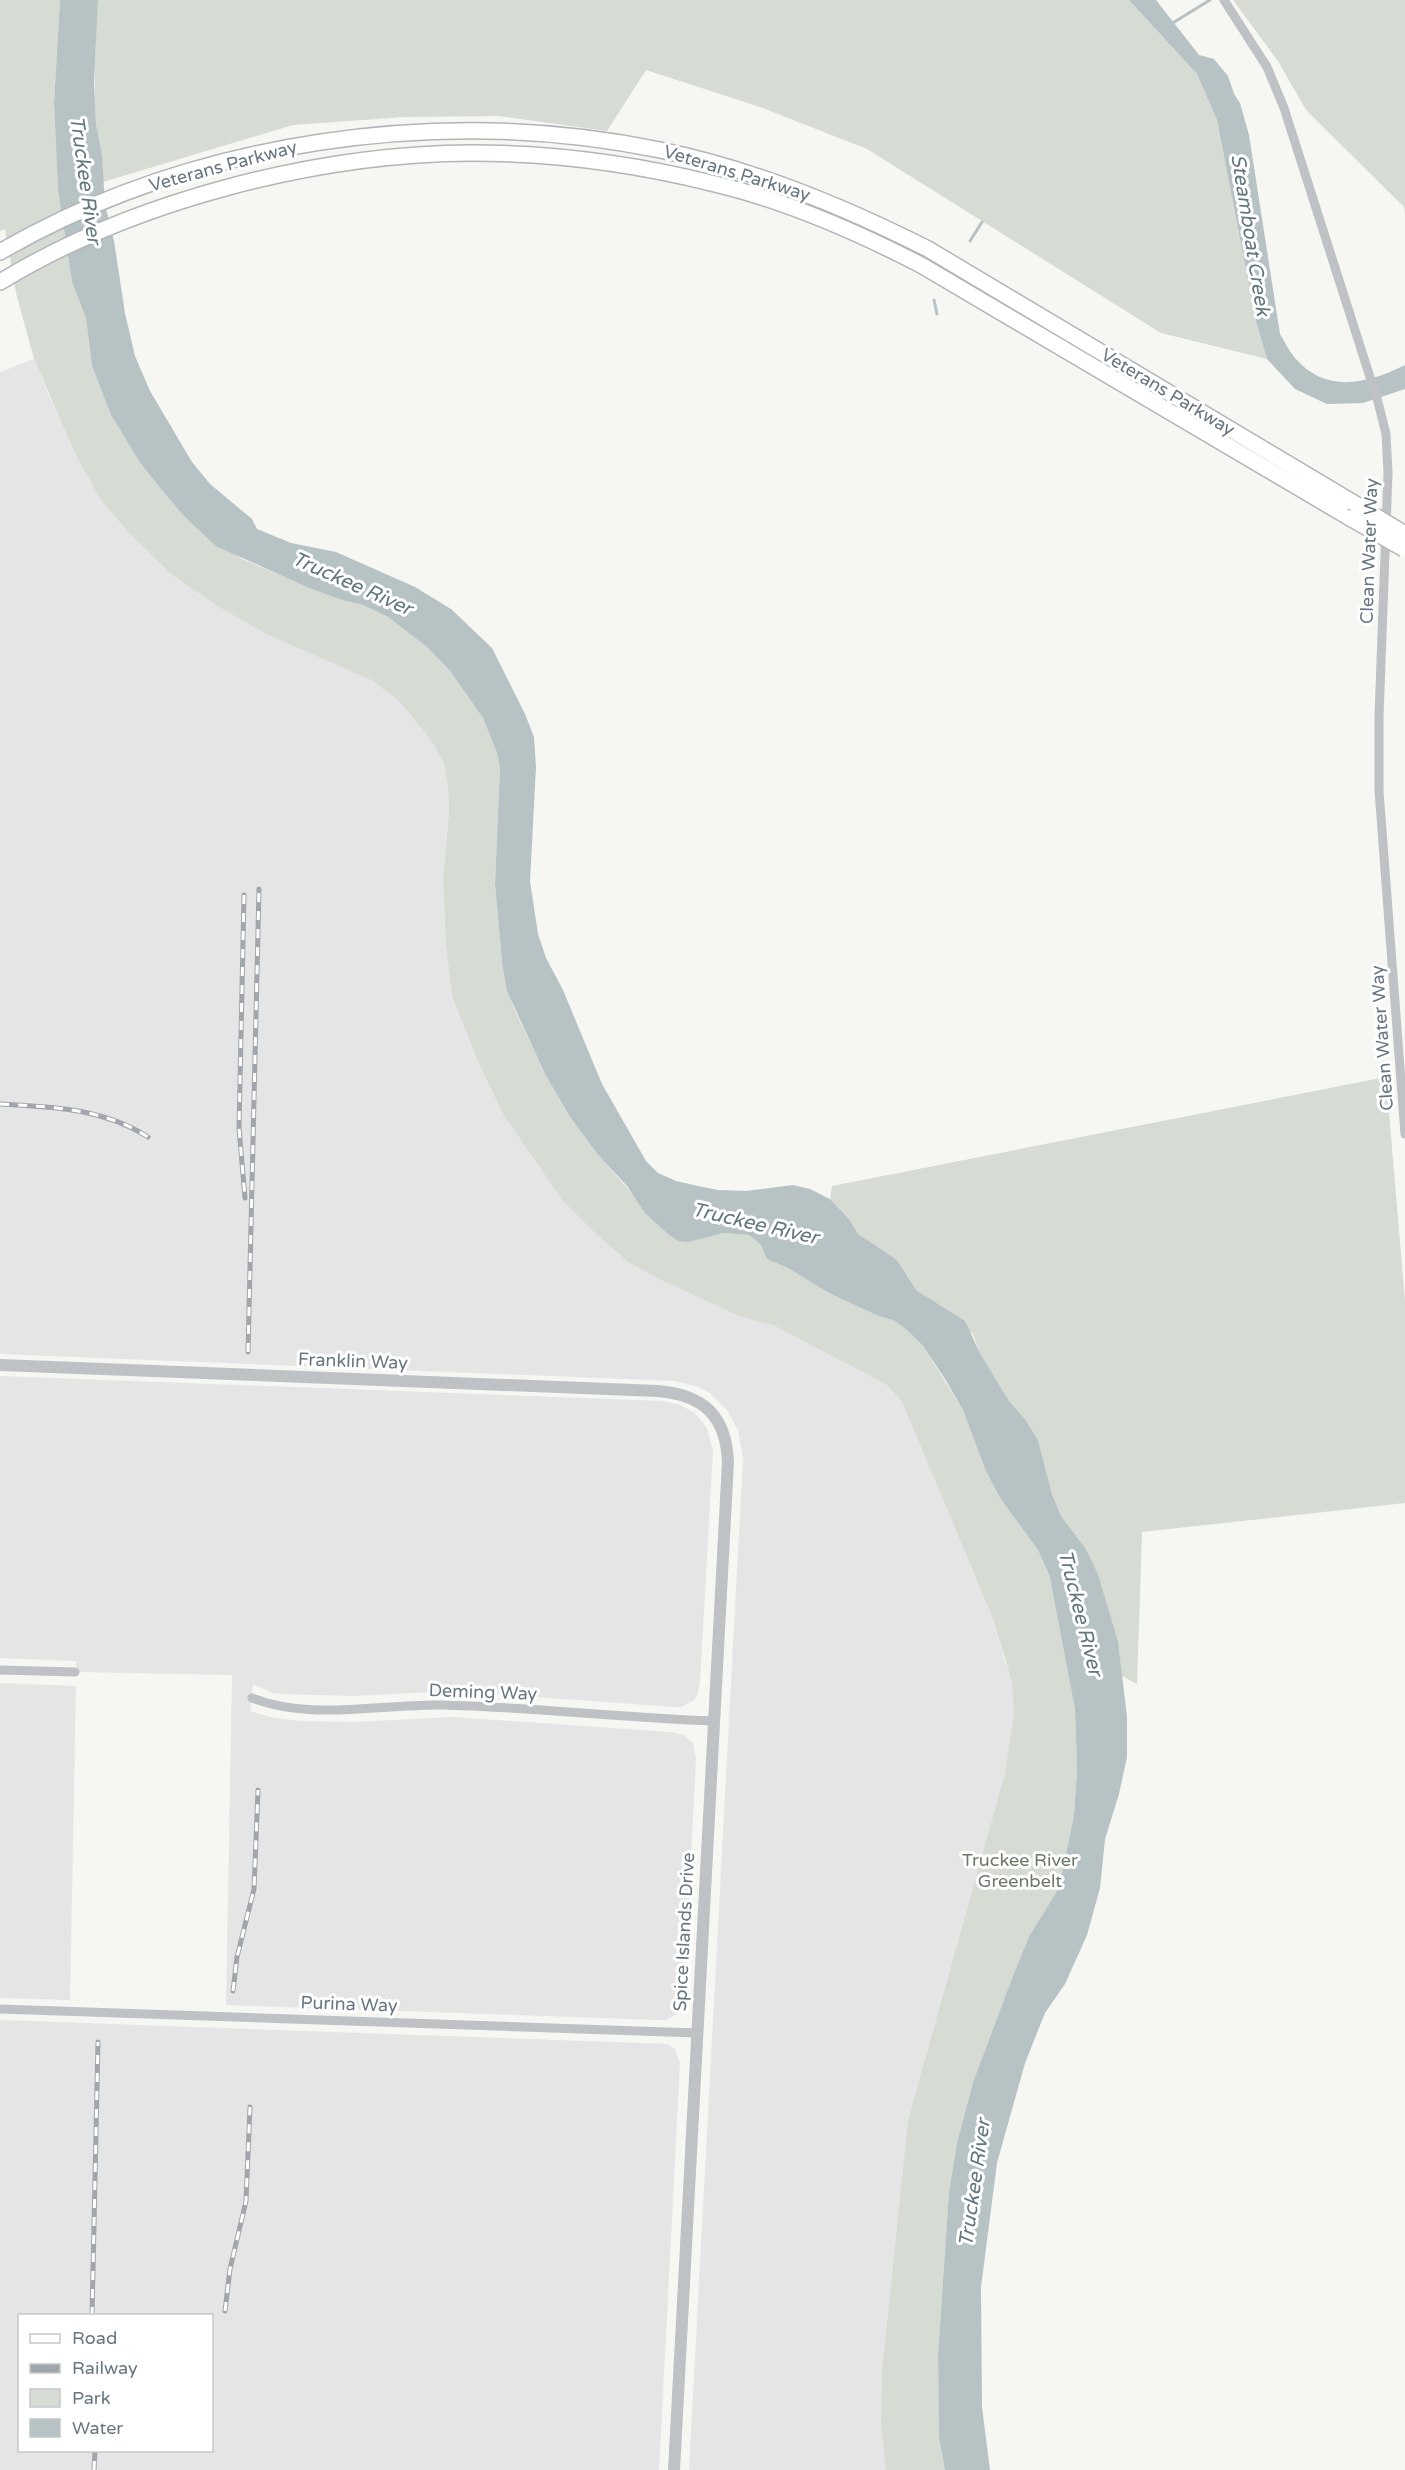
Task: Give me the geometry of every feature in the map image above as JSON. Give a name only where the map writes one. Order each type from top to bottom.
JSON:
[{"type":"main road","name":"Veterans Parkway","points":[[0,252],[37,231],[133,191],[200,169],[272,150],[325,141],[416,133],[511,132],[590,139],[660,150],[722,165],[812,195],[888,229],[957,266],[1352,502],[1405,544]]},
{"type":"main road","name":"Veterans Parkway","points":[[0,282],[90,235],[142,215],[207,194],[286,174],[418,155],[470,153],[521,154],[587,160],[656,171],[715,184],[767,199],[860,234],[921,265],[1350,518],[1405,544]]},
{"type":"street","name":"Clean Water Way","points":[[1224,0],[1254,45],[1276,86],[1378,402],[1386,434],[1388,473],[1379,791],[1405,1134]]},
{"type":"street","name":"Franklin Way","points":[[0,1365],[658,1390],[688,1396],[702,1403]]},
{"type":"street","name":"Spice Islands Drive","points":[[674,2470],[727,1448],[718,1421],[702,1403]]},
{"type":"street","points":[[0,1670],[75,1672]]},
{"type":"street","name":"Deming Way","points":[[252,1698],[273,1706],[306,1709],[454,1706],[713,1721]]},
{"type":"street","name":"Purina Way","points":[[0,2009],[697,2033]]},
{"type":"shaded area","points":[[34,359],[50,398],[101,499],[130,534],[171,574],[219,607],[266,634],[371,680],[400,702],[431,740],[444,763],[448,788],[449,813],[443,879],[446,947],[452,996],[480,1066],[503,1114],[562,1200],[628,1262],[741,1317],[773,1325],[887,1385],[902,1402],[991,1614],[1012,1684],[1014,1713],[1010,1746],[1005,1773],[908,2120],[882,2370],[881,2425],[886,2470],[689,2470],[743,1459],[738,1430],[727,1410],[711,1394],[699,1387],[675,1381],[0,1354],[0,372]]},
{"type":"shaded area","points":[[0,1376],[662,1401],[680,1405],[695,1413],[707,1428],[713,1451],[700,1681],[697,1696],[693,1701],[681,1707],[674,1707],[454,1691],[353,1696],[282,1694],[272,1693],[253,1684],[250,1711],[270,1717],[299,1721],[354,1722],[453,1717],[671,1732],[684,1735],[693,1743],[696,1759],[684,1995],[678,2013],[666,2020],[660,2020],[226,2005],[232,1675],[77,1672],[76,1661],[0,1658]]},
{"type":"shaded area","points":[[0,1683],[76,1686],[70,2000],[0,1998]]},
{"type":"shaded area","points":[[0,2020],[668,2044],[675,2049],[680,2063],[659,2470],[0,2470]]},
{"type":"green space","name":"Truckee River Greenbelt","points":[[0,0],[60,0],[54,103],[58,190],[72,282],[86,318],[92,366],[111,415],[139,461],[182,514],[242,559],[342,600],[363,605],[388,617],[427,647],[450,671],[483,718],[500,767],[495,884],[502,962],[513,1006],[545,1074],[570,1117],[599,1156],[668,1234],[678,1241],[723,1233],[749,1235],[761,1245],[766,1258],[788,1268],[827,1292],[876,1315],[895,1321],[908,1331],[923,1346],[963,1410],[985,1469],[1000,1498],[1038,1550],[1050,1577],[1057,1602],[1075,1709],[1077,1771],[1074,1815],[1059,1888],[1007,1993],[973,2082],[957,2143],[949,2192],[938,2355],[939,2438],[945,2470],[886,2470],[881,2425],[882,2370],[908,2120],[1005,1773],[1014,1713],[1012,1684],[991,1614],[902,1402],[887,1385],[773,1325],[741,1317],[628,1262],[562,1200],[503,1114],[480,1066],[452,996],[446,947],[443,879],[449,813],[448,788],[444,763],[431,740],[400,702],[371,680],[266,634],[219,607],[171,574],[130,534],[101,500],[75,453],[34,359],[16,293],[5,229],[0,231]]},
{"type":"green space","points":[[98,0],[1129,0],[1197,74],[1217,120],[1256,321],[1267,359],[1161,333],[867,149],[760,107],[646,70],[607,131],[499,116],[405,117],[293,125],[103,182],[95,107]]},
{"type":"green space","points":[[1233,0],[1405,0],[1405,213],[1404,207],[1306,110],[1278,61]]},
{"type":"green space","points":[[1386,1077],[1405,1301],[1405,1503],[1142,1532],[1137,1684],[1122,1676],[1118,1641],[1098,1574],[1086,1549],[1061,1516],[1052,1494],[1038,1440],[1025,1419],[1009,1401],[980,1353],[973,1334],[917,1291],[897,1260],[857,1234],[849,1219],[830,1199],[832,1186]]},
{"type":"water","name":"Truckee River","points":[[60,0],[98,0],[94,83],[105,205],[114,241],[125,313],[135,356],[150,391],[192,462],[210,484],[252,519],[257,529],[291,543],[336,552],[415,587],[451,609],[492,648],[534,737],[536,767],[530,881],[538,934],[546,958],[563,990],[602,1084],[646,1161],[658,1173],[676,1181],[698,1186],[718,1190],[746,1191],[793,1185],[810,1189],[830,1199],[849,1219],[858,1234],[897,1260],[917,1291],[965,1321],[980,1353],[1009,1401],[1025,1419],[1038,1440],[1052,1494],[1061,1516],[1086,1549],[1098,1574],[1118,1641],[1127,1717],[1127,1757],[1119,1794],[1105,1839],[1100,1888],[1087,1935],[1065,1984],[1045,2013],[1025,2063],[997,2163],[981,2287],[982,2407],[990,2470],[945,2470],[939,2438],[938,2355],[949,2192],[957,2143],[973,2082],[1015,1971],[1029,1937],[1059,1888],[1074,1815],[1077,1771],[1075,1709],[1050,1577],[1038,1550],[1000,1498],[985,1469],[963,1410],[923,1346],[908,1331],[895,1321],[876,1315],[827,1292],[788,1268],[766,1258],[761,1245],[749,1235],[723,1233],[688,1242],[678,1241],[645,1213],[627,1186],[599,1156],[570,1117],[545,1074],[507,991],[495,884],[500,767],[483,718],[450,671],[427,647],[388,617],[363,605],[307,587],[216,546],[182,514],[139,461],[111,415],[92,366],[86,318],[72,282],[58,190],[54,103]]},
{"type":"water","name":"Steamboat Creek","points":[[1129,0],[1156,0],[1199,55],[1214,59],[1228,76],[1234,94],[1240,103],[1249,135],[1280,334],[1293,355],[1307,369],[1320,377],[1333,381],[1362,381],[1405,365],[1405,389],[1363,403],[1327,404],[1295,389],[1267,359],[1256,321],[1217,120],[1197,74]]},
{"type":"waterway","points":[[1171,24],[1210,0]]},
{"type":"waterway","points":[[970,241],[982,222]]},
{"type":"waterway","points":[[934,300],[937,314]]},
{"type":"railway","points":[[248,1352],[259,889]]},
{"type":"railway","points":[[244,895],[239,1128],[245,1198]]},
{"type":"railway","points":[[0,1104],[58,1108],[95,1115],[131,1127],[148,1137]]},
{"type":"railway","points":[[233,1991],[237,1957],[254,1889],[258,1790]]},
{"type":"railway","points":[[92,2314],[98,2042]]},
{"type":"railway","points":[[225,2311],[230,2269],[246,2201],[250,2107]]},
{"type":"railway","points":[[94,2470],[95,2452]]}]
